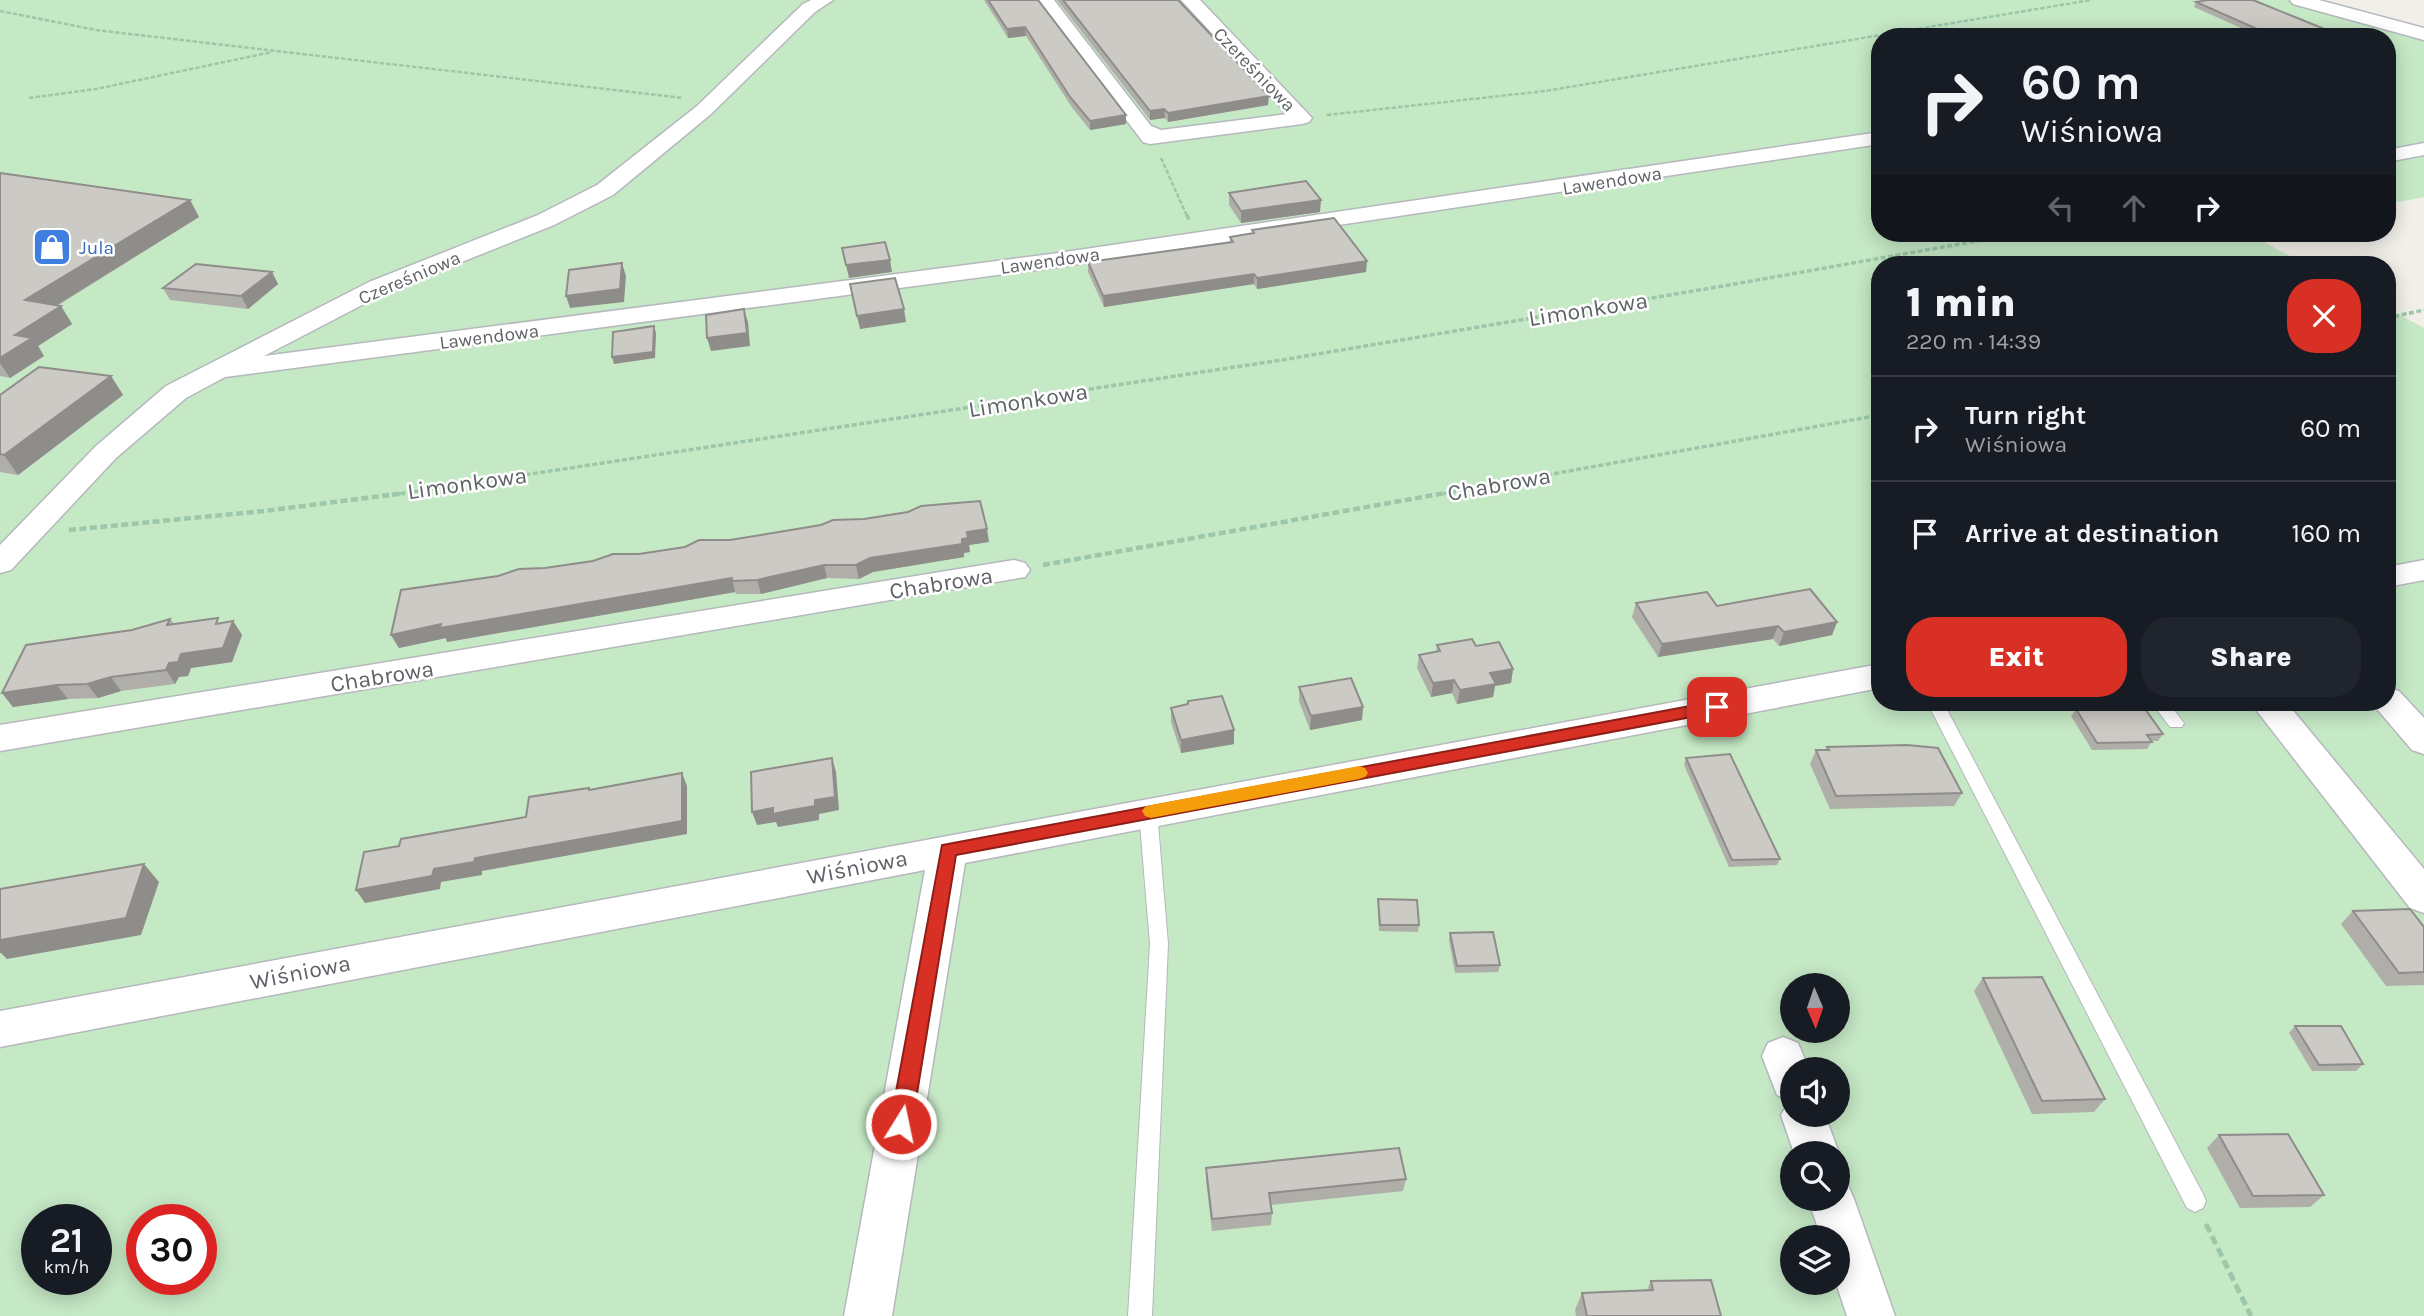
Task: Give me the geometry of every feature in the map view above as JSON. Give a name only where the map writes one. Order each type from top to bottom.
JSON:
[{"type":"street","name":"Czereśniowa","points":[[0,563],[107,452],[176,392],[378,287],[546,220],[605,190],[711,102],[809,8],[824,0]]},
{"type":"street","points":[[1045,0],[1151,135]]},
{"type":"street","name":"Czereśniowa","points":[[1190,0],[1302,118]]},
{"type":"street","points":[[2299,0],[2424,34]]},
{"type":"street","points":[[2399,47],[2424,41]]},
{"type":"street","name":"Czereśniowa","points":[[1151,135],[1302,118]]},
{"type":"street","name":"Lawendowa","points":[[219,370],[543,329],[1507,197],[1871,139]]},
{"type":"street","points":[[2396,154],[2424,149]]},
{"type":"street","name":"Chabrowa","points":[[0,738],[1014,570]]},
{"type":"street","points":[[2396,575],[2424,570]]},
{"type":"street","name":"Wiśniowa","points":[[0,1029],[1871,679]]},
{"type":"street","points":[[2396,710],[2424,741]]},
{"type":"street","points":[[2274,711],[2424,898]]},
{"type":"street","points":[[868,1316],[948,850]]},
{"type":"street","points":[[1835,1211],[1871,1316]]},
{"type":"lane","points":[[1940,711],[2195,1201]]},
{"type":"lane","points":[[2166,711],[2176,723]]},
{"type":"lane","points":[[1140,1316],[1159,944],[1148,812]]},
{"type":"path","points":[[1923,28],[2091,0]]},
{"type":"path","points":[[0,11],[96,30],[711,102]]},
{"type":"path","points":[[1302,118],[1545,91],[1871,37]]},
{"type":"path","points":[[29,98],[96,89],[277,51]]},
{"type":"path","points":[[1151,135],[1198,239]]},
{"type":"path","name":"Limonkowa","points":[[1899,256],[1974,242]]},
{"type":"path","name":"Limonkowa","points":[[29,534],[165,523],[540,473],[1024,400],[1871,261]]},
{"type":"path","points":[[2396,316],[2424,310]]},
{"type":"path","name":"Chabrowa","points":[[1014,570],[1871,417]]},
{"type":"path","points":[[2195,1201],[2251,1316]]},
{"type":"green space","points":[[0,0],[2302,0],[2424,34],[2424,197],[2396,202],[2396,28],[1871,28],[1871,242],[2264,242],[2290,256],[1871,256],[1871,711],[2396,711],[2396,313],[2424,328],[2424,1316],[0,1316]]},
{"type":"building","points":[[988,0],[1038,0],[1126,115],[1090,121],[1070,97],[1025,27],[1007,29]]},
{"type":"building","points":[[1063,0],[1178,0],[1269,96],[1168,113],[1164,109],[1150,111]]},
{"type":"building","points":[[2253,0],[2322,28],[2255,28],[2196,2]]},
{"type":"building","points":[[0,173],[190,200],[25,300],[61,306],[15,335],[32,338],[0,358]]},
{"type":"building","points":[[1306,181],[1321,200],[1241,211],[1229,193]]},
{"type":"building","points":[[1334,218],[1367,261],[1257,278],[1254,274],[1103,296],[1088,262],[1233,242],[1230,237],[1254,233],[1252,230]]},
{"type":"building","points":[[885,242],[890,260],[846,265],[842,248]]},
{"type":"building","points":[[622,263],[620,289],[566,296],[569,270]]},
{"type":"building","points":[[196,264],[272,272],[241,296],[163,288]]},
{"type":"building","points":[[895,278],[904,309],[857,316],[850,284]]},
{"type":"building","points":[[744,309],[747,333],[707,338],[706,315]]},
{"type":"building","points":[[654,326],[653,352],[612,357],[613,332]]},
{"type":"building","points":[[39,367],[111,376],[4,455],[0,454],[0,395]]},
{"type":"building","points":[[980,501],[987,529],[967,532],[968,538],[962,539],[962,544],[870,558],[856,565],[824,565],[757,580],[732,581],[732,578],[440,628],[441,624],[391,635],[401,590],[498,576],[519,569],[593,561],[613,554],[639,554],[685,547],[699,540],[730,540],[821,525],[833,520],[864,519],[908,512],[921,506]]},
{"type":"building","points":[[1810,589],[1837,622],[1784,632],[1778,626],[1662,644],[1636,603],[1707,592],[1717,606]]},
{"type":"building","points":[[218,618],[216,624],[233,621],[223,648],[181,654],[178,662],[169,663],[166,670],[111,677],[87,684],[57,685],[2,693],[26,645],[132,630],[170,619],[167,625]]},
{"type":"building","points":[[1472,639],[1476,646],[1499,642],[1513,669],[1490,673],[1496,684],[1460,690],[1454,680],[1433,683],[1419,655],[1440,651],[1437,645]]},
{"type":"building","points":[[1351,678],[1363,707],[1311,716],[1299,687]]},
{"type":"building","points":[[1222,696],[1234,730],[1181,740],[1171,708],[1188,704],[1188,701]]},
{"type":"building","points":[[2077,711],[2146,711],[2163,734],[2147,735],[2152,742],[2097,743]]},
{"type":"building","points":[[1907,745],[1938,748],[1962,793],[1836,796],[1816,750],[1829,750],[1827,747]]},
{"type":"building","points":[[1730,754],[1780,859],[1732,860],[1686,758]]},
{"type":"building","points":[[832,758],[835,797],[815,800],[815,806],[773,814],[773,808],[752,812],[751,772]]},
{"type":"building","points":[[682,773],[682,821],[475,858],[474,862],[434,869],[432,876],[356,890],[364,852],[399,846],[401,839],[526,817],[529,797],[589,790]]},
{"type":"building","points":[[144,864],[126,918],[0,940],[0,889]]},
{"type":"building","points":[[1378,899],[1417,900],[1419,925],[1380,925]]},
{"type":"building","points":[[2410,909],[2424,927],[2424,972],[2399,973],[2353,911]]},
{"type":"building","points":[[1493,932],[1500,965],[1457,966],[1450,933]]},
{"type":"building","points":[[2042,977],[2105,1099],[2042,1101],[1983,978]]},
{"type":"building","points":[[2295,1026],[2341,1026],[2363,1064],[2319,1065]]},
{"type":"building","points":[[2288,1134],[2324,1195],[2253,1196],[2219,1135]]},
{"type":"building","points":[[1399,1148],[1406,1179],[1269,1193],[1272,1213],[1212,1219],[1206,1168]]},
{"type":"building","points":[[1711,1280],[1721,1316],[1587,1316],[1582,1293],[1653,1290],[1651,1281]]},
{"type":"slow traffic","points":[[1151,811],[1359,773]]},
{"type":"place","name":"Jula","points":[[52,247]]},
{"type":"route","points":[[901,1124],[948,850],[1717,707]]}]
